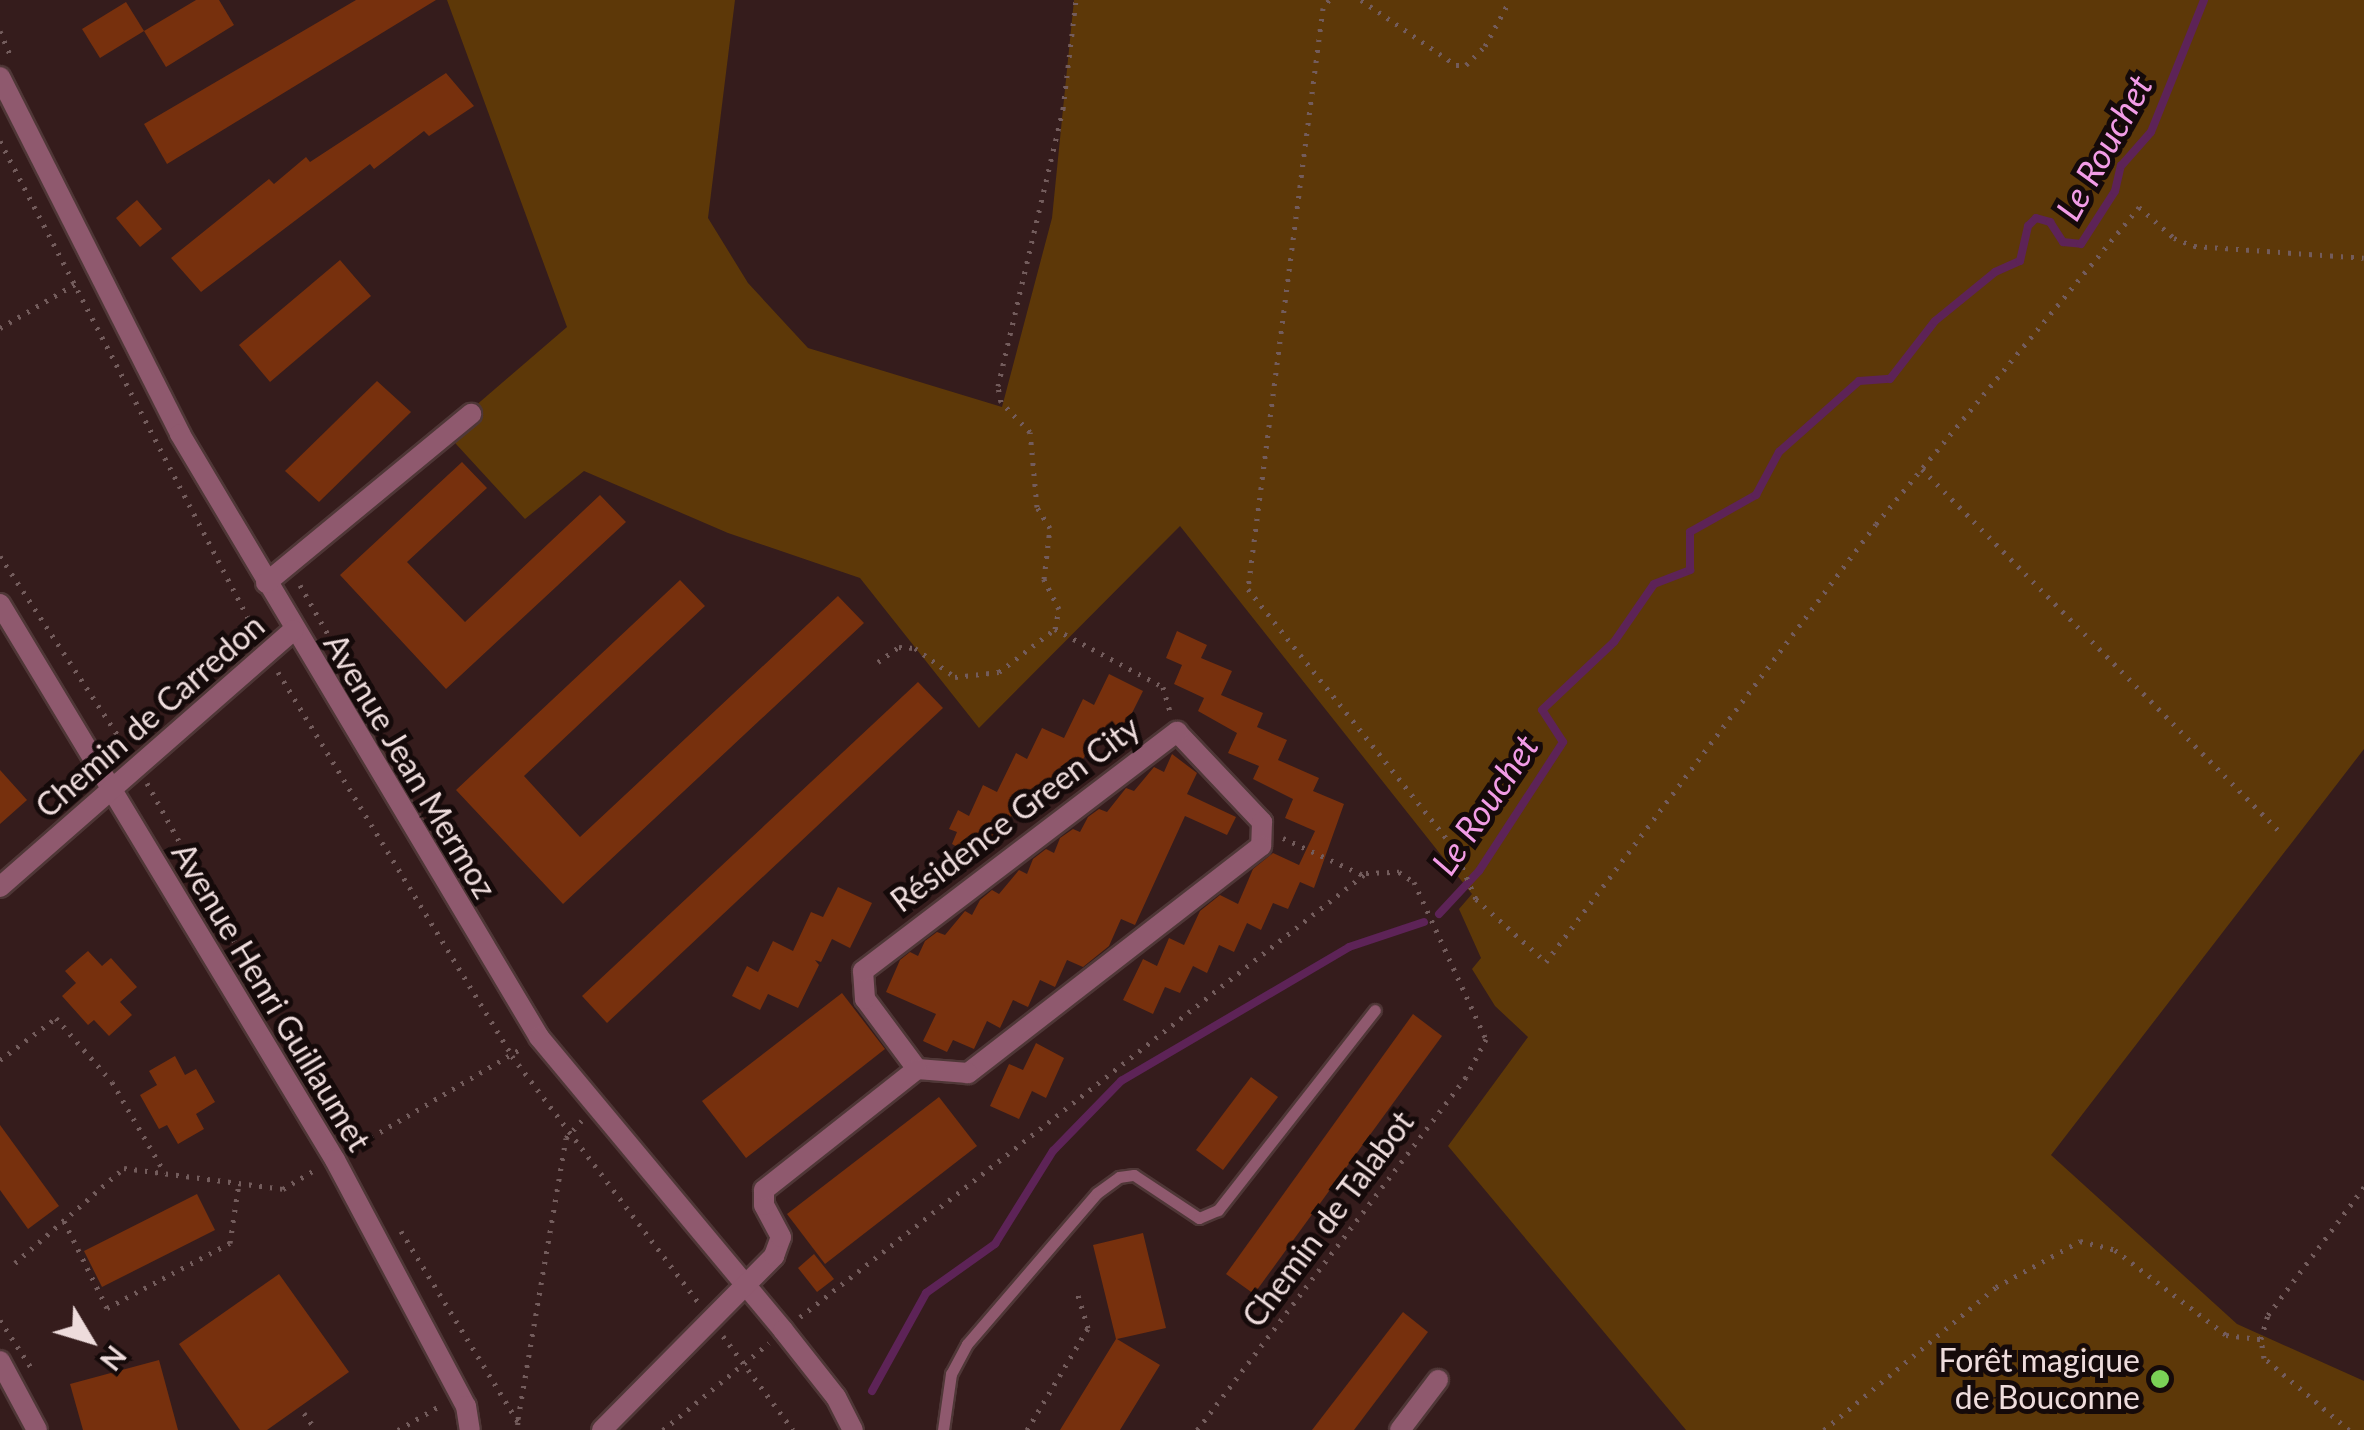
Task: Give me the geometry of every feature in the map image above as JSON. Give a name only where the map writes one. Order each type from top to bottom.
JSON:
[{"type":"street","name":"Avenue Jean Mermoz","points":[[7,70],[96,272],[266,583],[539,1036],[745,1289],[784,1330],[836,1397],[853,1430]]},
{"type":"street","points":[[266,583],[471,414]]},
{"type":"street","name":"Avenue Henri Guillaumet","points":[[0,604],[466,1406],[470,1430]]},
{"type":"street","name":"Chemin de Carredon","points":[[0,887],[294,630]]},
{"type":"street","name":"Résidence Green City","points":[[917,1069],[865,999],[863,971],[1176,732],[1189,738],[1265,833]]},
{"type":"street","points":[[602,1430],[774,1256],[781,1237],[764,1205],[764,1190],[917,1069],[968,1073],[1252,856],[1265,833]]},
{"type":"street","points":[[0,1361],[37,1430]]},
{"type":"street","points":[[1400,1430],[1438,1380]]},
{"type":"lane","points":[[943,1430],[951,1374],[967,1344],[1097,1193],[1119,1176],[1134,1175],[1199,1218],[1218,1210],[1375,1010]]},
{"type":"path","points":[[878,662],[899,647],[916,648],[955,676],[1000,672],[1055,629],[1059,609],[1044,580],[1050,528],[1038,507],[1030,432],[1002,402],[998,386],[1063,109],[1076,0]]},
{"type":"path","points":[[1329,0],[1323,8],[1248,588],[1454,848],[1476,900],[1546,962],[1922,469],[2140,207],[2174,238],[2194,246],[2364,258]]},
{"type":"path","points":[[1361,0],[1456,65],[1466,64],[1485,46],[1510,0]]},
{"type":"path","points":[[0,31],[7,70]]},
{"type":"path","points":[[0,141],[72,286],[268,656],[512,1056],[793,1430]]},
{"type":"path","points":[[0,328],[96,272]]},
{"type":"path","points":[[1922,469],[2281,833]]},
{"type":"path","points":[[0,556],[138,767]]},
{"type":"path","points":[[288,564],[331,640]]},
{"type":"path","points":[[1055,629],[1163,688],[1176,732]]},
{"type":"path","points":[[663,1430],[784,1330],[1363,874],[1265,833]]},
{"type":"path","name":"Chemin de Talabot","points":[[1197,1430],[1466,1077],[1485,1031],[1423,902],[1399,872],[1363,874]]},
{"type":"path","points":[[0,1060],[56,1018],[112,1082],[165,1173]]},
{"type":"path","points":[[15,1263],[124,1168],[284,1188],[512,1056],[539,1036]]},
{"type":"path","points":[[518,1422],[571,1132],[595,1106]]},
{"type":"path","points":[[64,1220],[107,1308],[230,1244],[239,1183]]},
{"type":"path","points":[[2349,1430],[2264,1358],[2261,1339],[2268,1315],[2364,1186]]},
{"type":"path","points":[[1824,1430],[1996,1287],[2080,1242],[2115,1250],[2226,1335],[2261,1339]]},
{"type":"path","points":[[1026,1430],[1088,1328],[1077,1292]]},
{"type":"path","points":[[398,1430],[446,1403]]},
{"type":"path","points":[[304,1413],[316,1430]]},
{"type":"shaded area","points":[[447,0],[735,0],[708,218],[748,283],[808,348],[1002,407],[1052,218],[1074,0],[2364,0],[2364,749],[2051,1155],[2237,1324],[2364,1381],[2364,1430],[1686,1430],[1448,1146],[1528,1037],[1495,1006],[1472,969],[1481,958],[1459,909],[1472,894],[1180,526],[979,728],[860,578],[728,533],[584,471],[525,519],[445,432],[567,327]]},
{"type":"building","points":[[196,0],[219,0],[234,25],[166,67],[144,31]]},
{"type":"building","points":[[356,0],[436,0],[167,164],[144,124]]},
{"type":"building","points":[[126,2],[144,31],[100,58],[82,29]]},
{"type":"building","points":[[446,73],[474,106],[429,136],[424,131],[374,169],[370,164],[201,292],[171,258],[269,179],[274,184],[306,157],[310,162]]},
{"type":"building","points":[[137,200],[162,229],[140,247],[116,218]]},
{"type":"building","points":[[340,260],[371,296],[270,382],[239,345]]},
{"type":"building","points":[[377,381],[411,412],[319,502],[285,471]]},
{"type":"building","points":[[462,462],[487,488],[407,562],[465,622],[600,495],[626,522],[446,689],[340,575]]},
{"type":"building","points":[[680,580],[705,606],[524,776],[580,837],[838,596],[864,623],[563,904],[456,790]]},
{"type":"building","points":[[1177,631],[1207,645],[1201,658],[1232,671],[1221,695],[1263,713],[1257,727],[1287,740],[1278,760],[1319,778],[1313,791],[1344,804],[1314,888],[1300,882],[1288,909],[1273,903],[1261,930],[1247,923],[1234,952],[1219,945],[1207,973],[1193,966],[1180,993],[1165,987],[1153,1014],[1123,1000],[1143,959],[1157,966],[1169,938],[1184,945],[1200,911],[1220,895],[1238,904],[1253,869],[1273,853],[1299,865],[1315,831],[1285,818],[1293,799],[1253,779],[1259,766],[1228,753],[1237,733],[1198,711],[1204,698],[1174,684],[1182,665],[1166,658]]},
{"type":"building","points":[[1109,674],[1143,691],[1121,735],[1103,727],[1080,764],[1070,759],[1055,790],[1041,783],[1022,821],[1011,816],[996,846],[978,838],[970,854],[952,844],[957,832],[949,829],[958,810],[969,816],[983,785],[997,792],[1016,753],[1027,759],[1042,728],[1064,738],[1083,699],[1094,705]]},
{"type":"building","points":[[918,682],[943,708],[607,1023],[582,996]]},
{"type":"building","points":[[1172,754],[1197,773],[1187,794],[1236,817],[1227,835],[1185,816],[1135,925],[1121,919],[1109,946],[1083,967],[1067,960],[1055,987],[1040,980],[1028,1007],[1013,1000],[1000,1028],[987,1021],[974,1049],[953,1040],[947,1052],[923,1041],[936,1014],[886,992],[900,960],[910,952],[918,956],[925,941],[937,932],[945,935],[965,911],[972,915],[980,900],[992,890],[999,894],[1019,870],[1027,874],[1033,859],[1046,849],[1054,853],[1060,838],[1073,829],[1080,832],[1088,817],[1099,809],[1107,812],[1126,788],[1134,791],[1154,767],[1164,772]]},
{"type":"building","points":[[0,770],[27,800],[0,824]]},
{"type":"building","points":[[838,887],[872,903],[850,948],[832,939],[821,962],[815,960],[819,965],[798,1008],[768,994],[760,1010],[732,996],[747,966],[758,972],[773,941],[793,951],[811,912],[823,917]]},
{"type":"building","points":[[88,951],[102,966],[111,958],[137,987],[120,1002],[132,1015],[109,1036],[94,1020],[88,1025],[62,996],[76,983],[65,971]]},
{"type":"building","points":[[842,993],[885,1049],[746,1158],[702,1101]]},
{"type":"building","points":[[1413,1014],[1442,1036],[1254,1294],[1226,1274]]},
{"type":"building","points":[[1036,1043],[1064,1058],[1046,1098],[1032,1091],[1019,1119],[990,1106],[1009,1064],[1023,1070]]},
{"type":"building","points":[[175,1056],[185,1075],[196,1069],[215,1102],[196,1114],[204,1129],[178,1144],[167,1125],[159,1129],[140,1095],[157,1085],[149,1071]]},
{"type":"building","points":[[1251,1077],[1278,1097],[1223,1170],[1196,1150]]},
{"type":"building","points":[[939,1097],[977,1146],[825,1264],[787,1214]]},
{"type":"building","points":[[0,1125],[59,1206],[28,1229],[0,1190]]},
{"type":"building","points":[[197,1194],[215,1230],[102,1287],[84,1251]]},
{"type":"building","points":[[1143,1233],[1166,1328],[1117,1339],[1160,1365],[1120,1430],[1060,1430],[1116,1339],[1093,1245]]},
{"type":"building","points":[[814,1254],[834,1279],[817,1292],[798,1268]]},
{"type":"building","points":[[279,1274],[349,1372],[267,1430],[240,1430],[179,1344]]},
{"type":"building","points":[[1403,1312],[1428,1332],[1354,1430],[1312,1430]]},
{"type":"building","points":[[159,1360],[178,1430],[83,1430],[70,1384]]},
{"type":"waterway","name":"Le Rouchet","points":[[1439,914],[1479,871],[1563,742],[1542,710],[1614,642],[1654,584],[1690,570],[1690,532],[1756,495],[1779,452],[1859,381],[1890,379],[1935,321],[1995,272],[2020,261],[2028,226],[2036,218],[2050,222],[2063,242],[2081,244],[2115,191],[2121,166],[2151,132],[2204,0]]},
{"type":"waterway","points":[[872,1391],[926,1293],[995,1244],[1053,1151],[1121,1081],[1349,947],[1424,922]]},
{"type":"place","name":"Forêt magique de Bouconne","points":[[2160,1379]]}]
